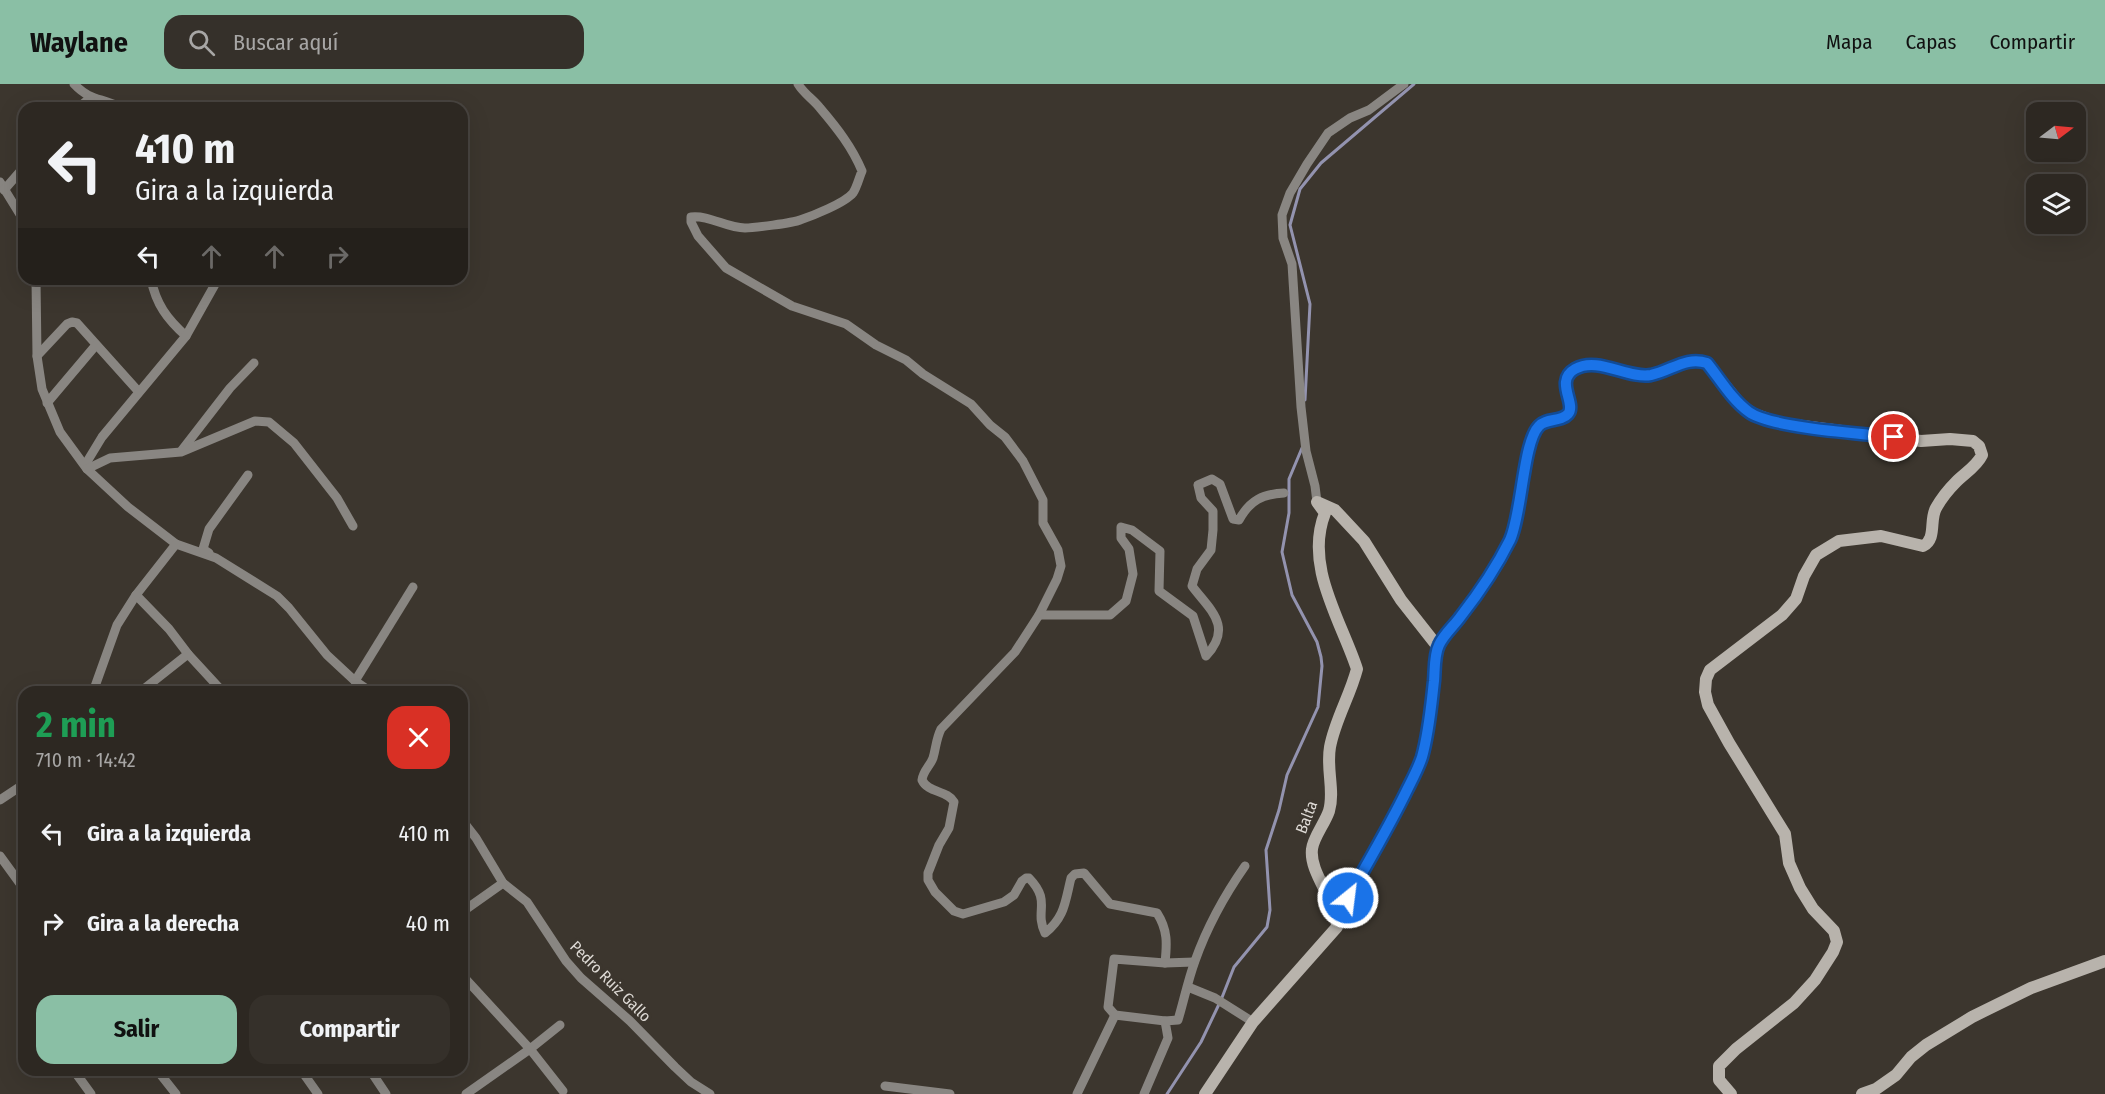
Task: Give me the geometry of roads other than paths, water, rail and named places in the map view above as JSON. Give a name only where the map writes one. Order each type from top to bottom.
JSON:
[{"type":"street","points":[[74,84],[90,98],[102,102]]},
{"type":"street","points":[[798,84],[805,95],[819,106],[855,153],[862,171],[853,193],[798,221],[746,228],[727,226],[710,218],[697,216],[691,217],[691,222],[706,247],[726,268],[792,306],[846,324],[876,345],[906,360],[923,374],[971,404],[990,425],[1005,437],[1023,461],[1043,500],[1043,523],[1058,550],[1062,566],[1039,615],[1015,652],[941,729],[936,739],[933,760],[923,774],[922,780],[927,786],[950,796],[954,802],[949,828],[939,844],[928,880],[935,892],[954,911],[963,914],[1004,902],[1014,895],[1022,881],[1029,878],[1042,896],[1041,924],[1045,933],[1056,924],[1060,917],[1071,878],[1075,874],[1084,873],[1110,904],[1157,913],[1165,927],[1167,938],[1165,963]]},
{"type":"street","points":[[1404,84],[1369,110],[1350,118],[1328,133],[1296,184],[1282,215],[1283,238],[1292,264],[1301,407],[1306,451],[1317,502],[1335,510],[1364,541],[1401,600],[1438,647]]},
{"type":"street","points":[[85,102],[90,98]]},
{"type":"street","points":[[18,172],[2,186],[18,211]]},
{"type":"street","points":[[36,285],[41,381],[46,403],[60,432],[86,467],[128,507],[176,544],[216,558]]},
{"type":"street","points":[[153,285],[160,306],[169,321],[186,336]]},
{"type":"street","points":[[86,467],[102,437],[186,336],[215,285]]},
{"type":"street","points":[[38,356],[67,324],[77,323],[138,391]]},
{"type":"street","points":[[46,403],[96,345]]},
{"type":"street","points":[[1204,1094],[1253,1022],[1337,927],[1337,917],[1401,802],[1421,761],[1427,735],[1438,647],[1497,564],[1511,538],[1532,439],[1538,426],[1569,413],[1566,386],[1568,376],[1575,369],[1584,366],[1600,366],[1638,375],[1651,375],[1691,360],[1700,360],[1707,363],[1750,413],[1779,423],[1921,441],[1950,439],[1973,441],[1982,455],[1979,462],[1954,483],[1934,510],[1930,540],[1927,544],[1923,546],[1881,536],[1839,541],[1816,555],[1804,576],[1796,598],[1782,615],[1710,670],[1706,679],[1705,692],[1708,705],[1785,834],[1789,863],[1800,888],[1813,909],[1834,931],[1837,942],[1815,980],[1794,1003],[1736,1049],[1719,1066],[1719,1080],[1731,1094]]},
{"type":"street","points":[[181,452],[230,388],[254,363]]},
{"type":"street","points":[[86,467],[110,458],[181,452],[255,421],[269,422],[294,443],[337,498],[353,526]]},
{"type":"street","points":[[248,475],[209,529],[203,549],[277,596],[327,655],[362,686]]},
{"type":"street","points":[[1039,615],[1110,615],[1126,601],[1133,574],[1129,549],[1121,538],[1121,527],[1132,530],[1160,551],[1160,591],[1193,616],[1206,656],[1213,648],[1219,627],[1213,610],[1192,586],[1197,569],[1211,550],[1213,530],[1213,511],[1201,498],[1198,485],[1212,479],[1220,484],[1233,519],[1239,520],[1253,500],[1269,494],[1284,493]]},
{"type":"street","name":"Balta","points":[[1317,502],[1325,513],[1318,536],[1318,552],[1339,627],[1357,669],[1330,748],[1329,810],[1312,849],[1318,875],[1337,917]]},
{"type":"street","points":[[95,686],[117,625],[136,595],[176,544]]},
{"type":"street","points":[[355,681],[413,588]]},
{"type":"street","points":[[136,595],[169,629],[217,686]]},
{"type":"street","points":[[148,686],[188,654]]},
{"type":"street","points":[[0,800],[18,788]]},
{"type":"street","name":"Pedro Ruiz Gallo","points":[[468,828],[503,883],[527,902],[566,961],[581,978],[630,1021],[675,1067],[710,1094]]},
{"type":"street","points":[[0,856],[18,881]]},
{"type":"street","points":[[1194,962],[1165,963],[1114,959],[1108,1007],[1115,1015],[1165,1021],[1178,1020],[1194,962],[1224,896],[1245,866]]},
{"type":"street","points":[[468,908],[503,883]]},
{"type":"street","points":[[1862,1094],[1876,1089],[1896,1075],[1911,1057],[1926,1045],[1972,1017],[2031,988],[2105,961]]},
{"type":"street","points":[[468,982],[530,1049],[563,1093]]},
{"type":"street","points":[[1188,987],[1234,1008],[1253,1022]]},
{"type":"street","points":[[1077,1094],[1115,1015]]},
{"type":"street","points":[[1144,1094],[1168,1038],[1165,1021]]},
{"type":"street","points":[[466,1094],[560,1025]]},
{"type":"street","points":[[78,1076],[91,1094]]},
{"type":"street","points":[[162,1076],[176,1094]]},
{"type":"street","points":[[305,1076],[318,1094]]},
{"type":"street","points":[[374,1076],[386,1094]]},
{"type":"street","points":[[885,1086],[950,1094]]},
{"type":"waterway","points":[[1305,400],[1310,304],[1290,225],[1300,189],[1321,163],[1414,84]]},
{"type":"waterway","points":[[1167,1094],[1201,1042],[1234,967],[1267,927],[1270,910],[1266,850],[1287,775],[1318,707],[1321,657],[1317,642],[1292,595],[1282,552],[1289,513],[1289,479],[1302,448]]}]
